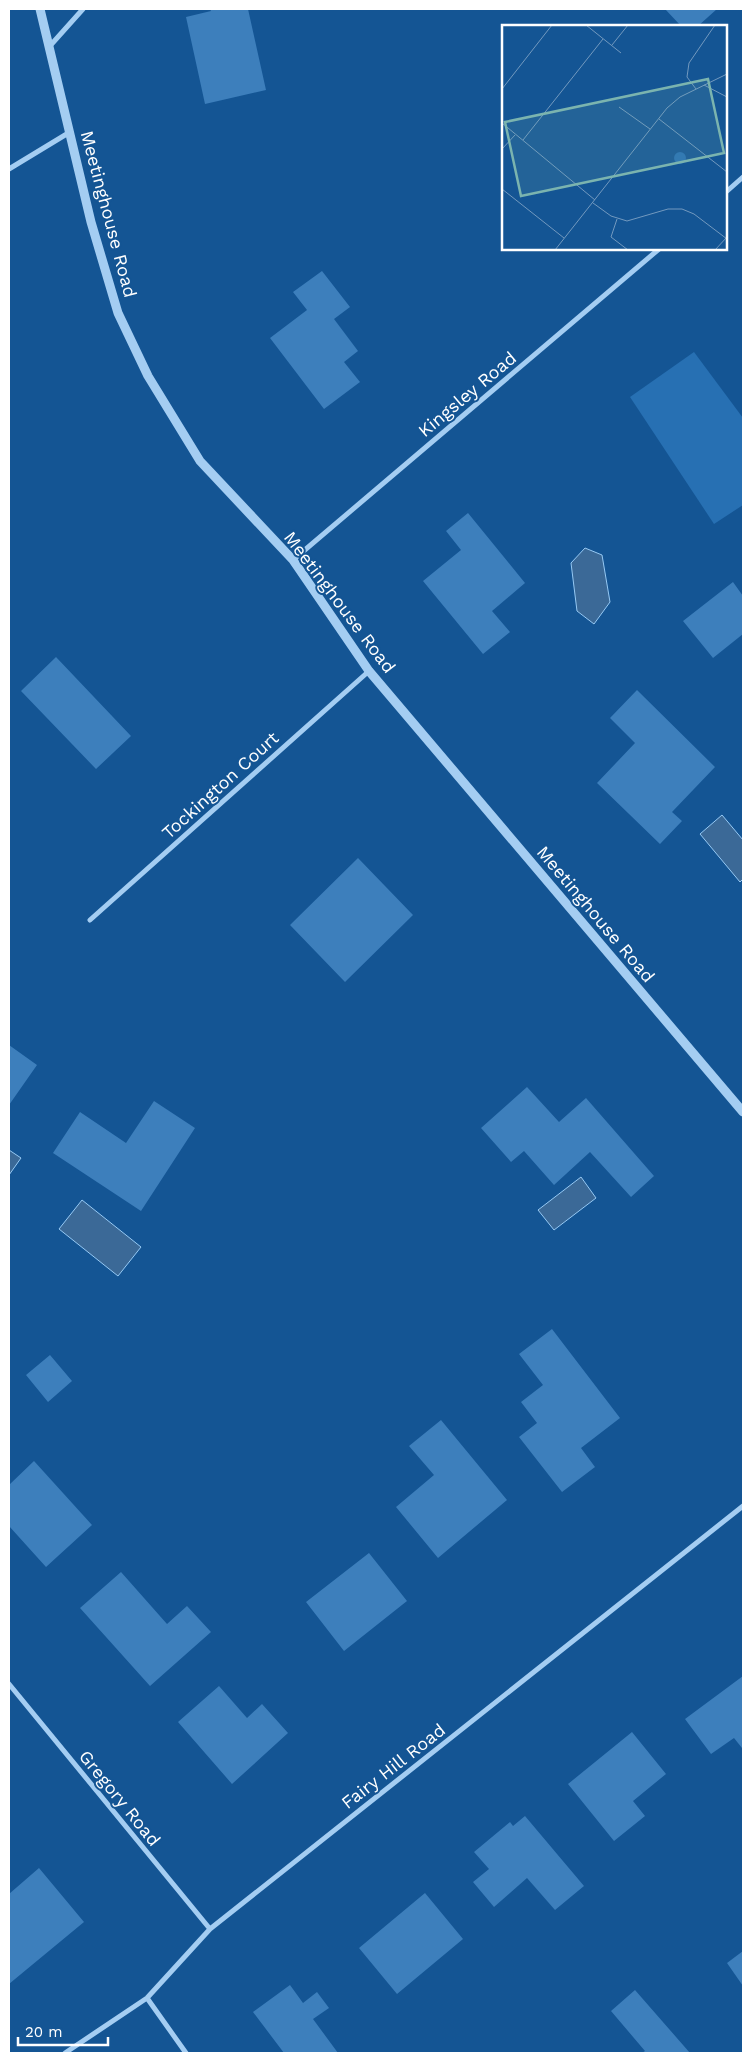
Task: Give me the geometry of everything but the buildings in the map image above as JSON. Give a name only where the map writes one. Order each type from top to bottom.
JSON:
[{"type":"street","name":"Meetinghouse Road","points":[[40,9],[71,132],[91,222],[118,313],[148,376],[200,461],[293,560],[369,671],[743,1112]]},
{"type":"street","points":[[49,47],[83,9]]},
{"type":"street","points":[[9,169],[71,132]]},
{"type":"street","points":[[727,191],[743,177]]},
{"type":"street","name":"Kingsley Road","points":[[293,560],[658,250]]},
{"type":"street","name":"Tockington Court","points":[[90,920],[369,671]]},
{"type":"street","name":"Fairy Hill Road","points":[[65,2053],[147,1998],[210,1929],[743,1506]]},
{"type":"street","name":"Gregory Road","points":[[9,1684],[210,1929]]},
{"type":"street","points":[[147,1998],[186,2053]]},
{"type":"shaded area","points":[[694,352],[743,418],[743,505],[714,524],[630,397]]},
{"type":"shaded area","points":[[585,548],[602,555],[610,602],[594,624],[577,611],[571,563]]},
{"type":"shaded area","points":[[722,815],[743,840],[743,879],[740,882],[700,834]]},
{"type":"shaded area","points":[[9,1150],[21,1158],[9,1175]]},
{"type":"shaded area","points":[[581,1177],[596,1198],[554,1230],[538,1210]]},
{"type":"shaded area","points":[[82,1200],[141,1247],[118,1276],[59,1229]]}]
